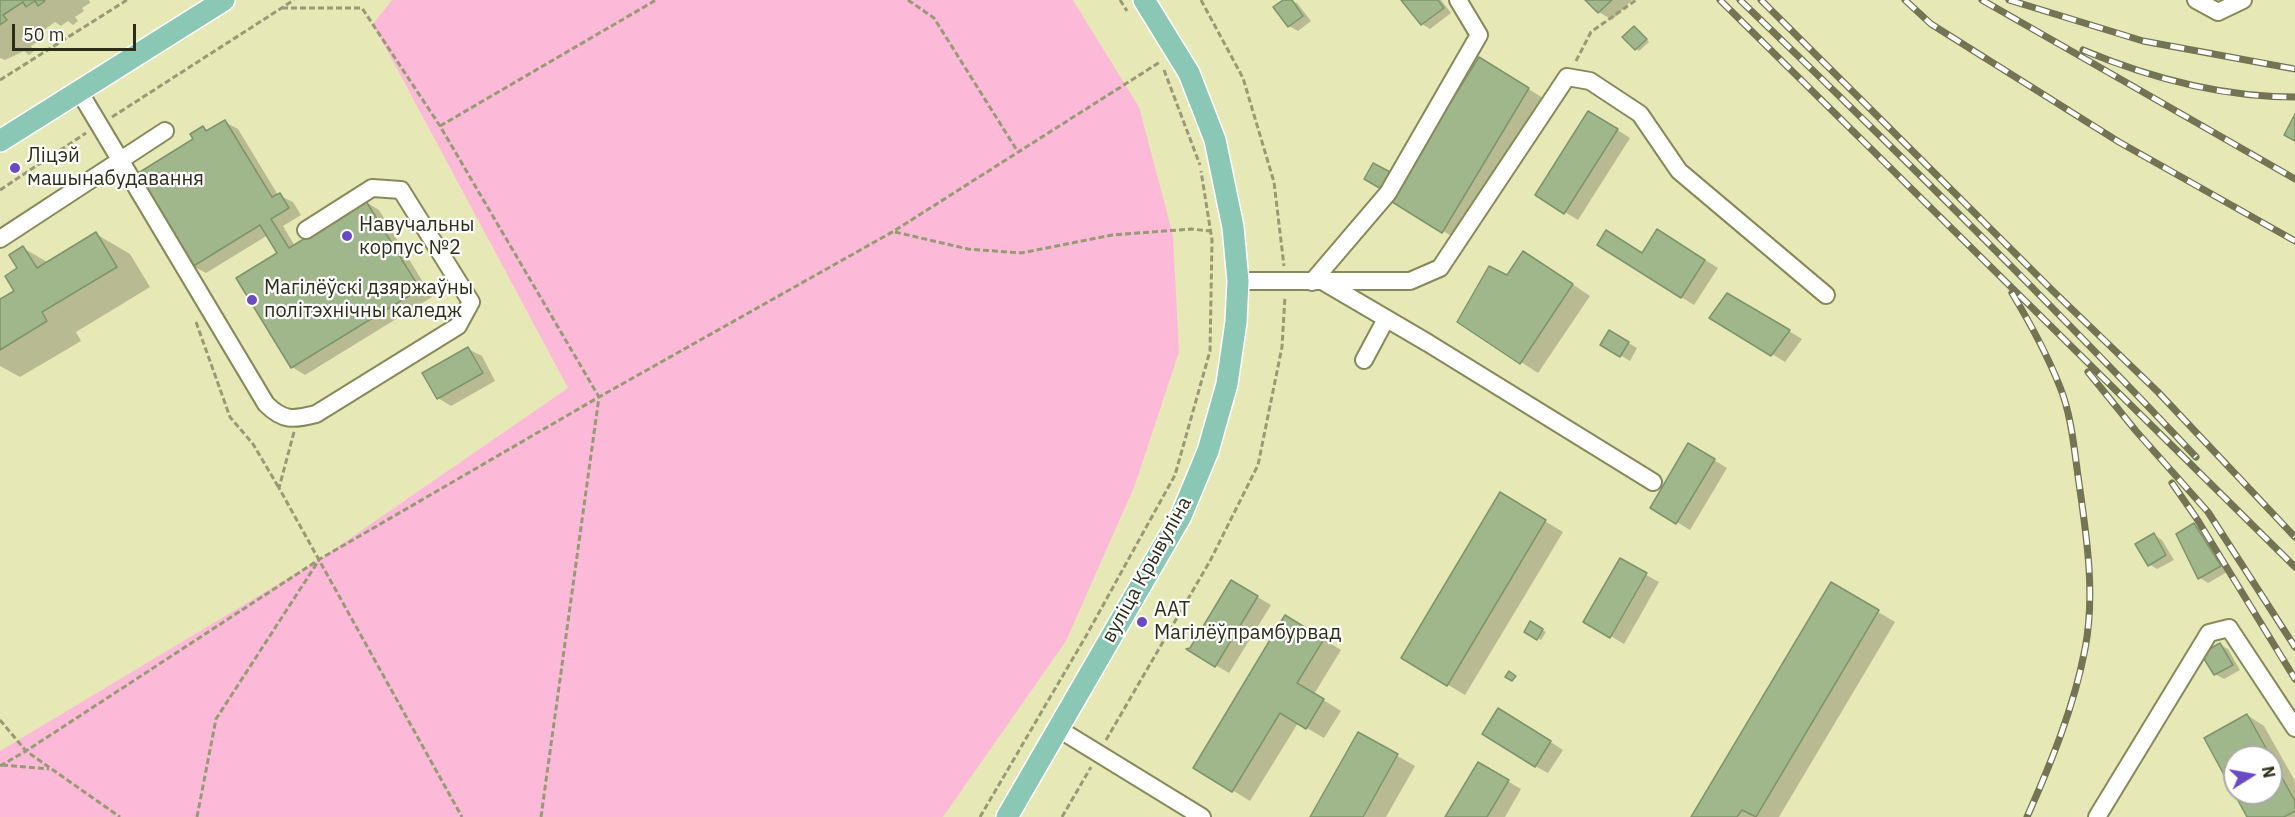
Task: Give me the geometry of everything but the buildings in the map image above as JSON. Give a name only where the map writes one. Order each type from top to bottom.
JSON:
[{"type":"main road","points":[[0,141],[222,0]]},
{"type":"main road","name":"вуліца Крывуліна","points":[[1007,817],[1181,516],[1208,451],[1227,384],[1236,322],[1238,281],[1233,227],[1215,140],[1189,73],[1144,0]]},
{"type":"lane","points":[[1318,282],[1388,194],[1479,35],[1458,0]]},
{"type":"lane","points":[[2196,0],[2218,12],[2243,0]]},
{"type":"lane","points":[[1238,281],[1410,281],[1440,268],[1567,78],[1590,81],[1640,114],[1679,171],[1826,295]]},
{"type":"lane","points":[[79,91],[266,404],[278,416],[298,419],[316,414],[458,326],[471,302],[401,190],[372,188],[306,230]]},
{"type":"lane","points":[[0,239],[165,131]]},
{"type":"lane","points":[[1318,282],[1428,343],[1653,482]]},
{"type":"lane","points":[[1364,360],[1386,319]]},
{"type":"lane","points":[[2097,817],[2209,633],[2229,628],[2295,728]]},
{"type":"lane","points":[[1057,729],[1202,817]]},
{"type":"path","points":[[0,80],[127,0]]},
{"type":"path","points":[[0,190],[294,0]]},
{"type":"path","points":[[440,126],[656,0]]},
{"type":"path","points":[[908,0],[934,18],[1018,152]]},
{"type":"path","points":[[1120,0],[1132,17]]},
{"type":"path","points":[[1567,78],[1591,32],[1636,0]]},
{"type":"path","points":[[282,8],[362,8],[440,126],[599,397],[541,817]]},
{"type":"path","points":[[1,765],[26,751],[320,559],[599,397],[894,231],[1161,61],[1200,166],[1210,231],[1210,351],[1175,475],[1086,636],[980,817]]},
{"type":"path","points":[[894,231],[968,249],[1021,253],[1112,235],[1191,229],[1210,231]]},
{"type":"path","points":[[194,315],[230,417],[253,444],[279,488],[462,817]]},
{"type":"path","points":[[279,488],[298,419]]},
{"type":"path","points":[[197,817],[216,719],[320,559]]},
{"type":"path","points":[[0,720],[26,751],[120,817]]},
{"type":"path","points":[[1,765],[51,769]]},
{"type":"shaded area","points":[[392,0],[1073,0],[1139,107],[1173,235],[1179,352],[1135,485],[1066,641],[943,817],[0,817],[0,751],[320,559],[568,388],[373,24]]},
{"type":"railway","points":[[1720,0],[2295,567]]},
{"type":"railway","points":[[1740,0],[1971,226],[2196,457]]},
{"type":"railway","points":[[1761,0],[2053,291],[2158,392],[2295,537]]},
{"type":"railway","points":[[1905,0],[1931,24],[2119,142],[2295,241]]},
{"type":"railway","points":[[1982,0],[2295,179]]},
{"type":"railway","points":[[2009,0],[2143,41],[2295,69]]},
{"type":"railway","points":[[2083,50],[2134,69],[2213,90],[2295,97]]},
{"type":"railway","points":[[2012,293],[2050,363],[2067,408],[2084,519],[2090,584],[2088,628],[2075,692],[2053,755],[2027,817]]},
{"type":"railway","points":[[2088,372],[2136,431],[2208,512],[2295,647]]},
{"type":"railway","points":[[2172,483],[2197,519],[2295,679]]},
{"type":"place","name":"Ліцэй машынабудавання","points":[[15,168]]},
{"type":"place","name":"Навучальны корпус №2","points":[[347,236]]},
{"type":"place","name":"Магілёўскі дзяржаўны політэхнічны каледж","points":[[252,300]]},
{"type":"place","name":"ААТ Магілёўпрамбурвад","points":[[1142,622]]}]
